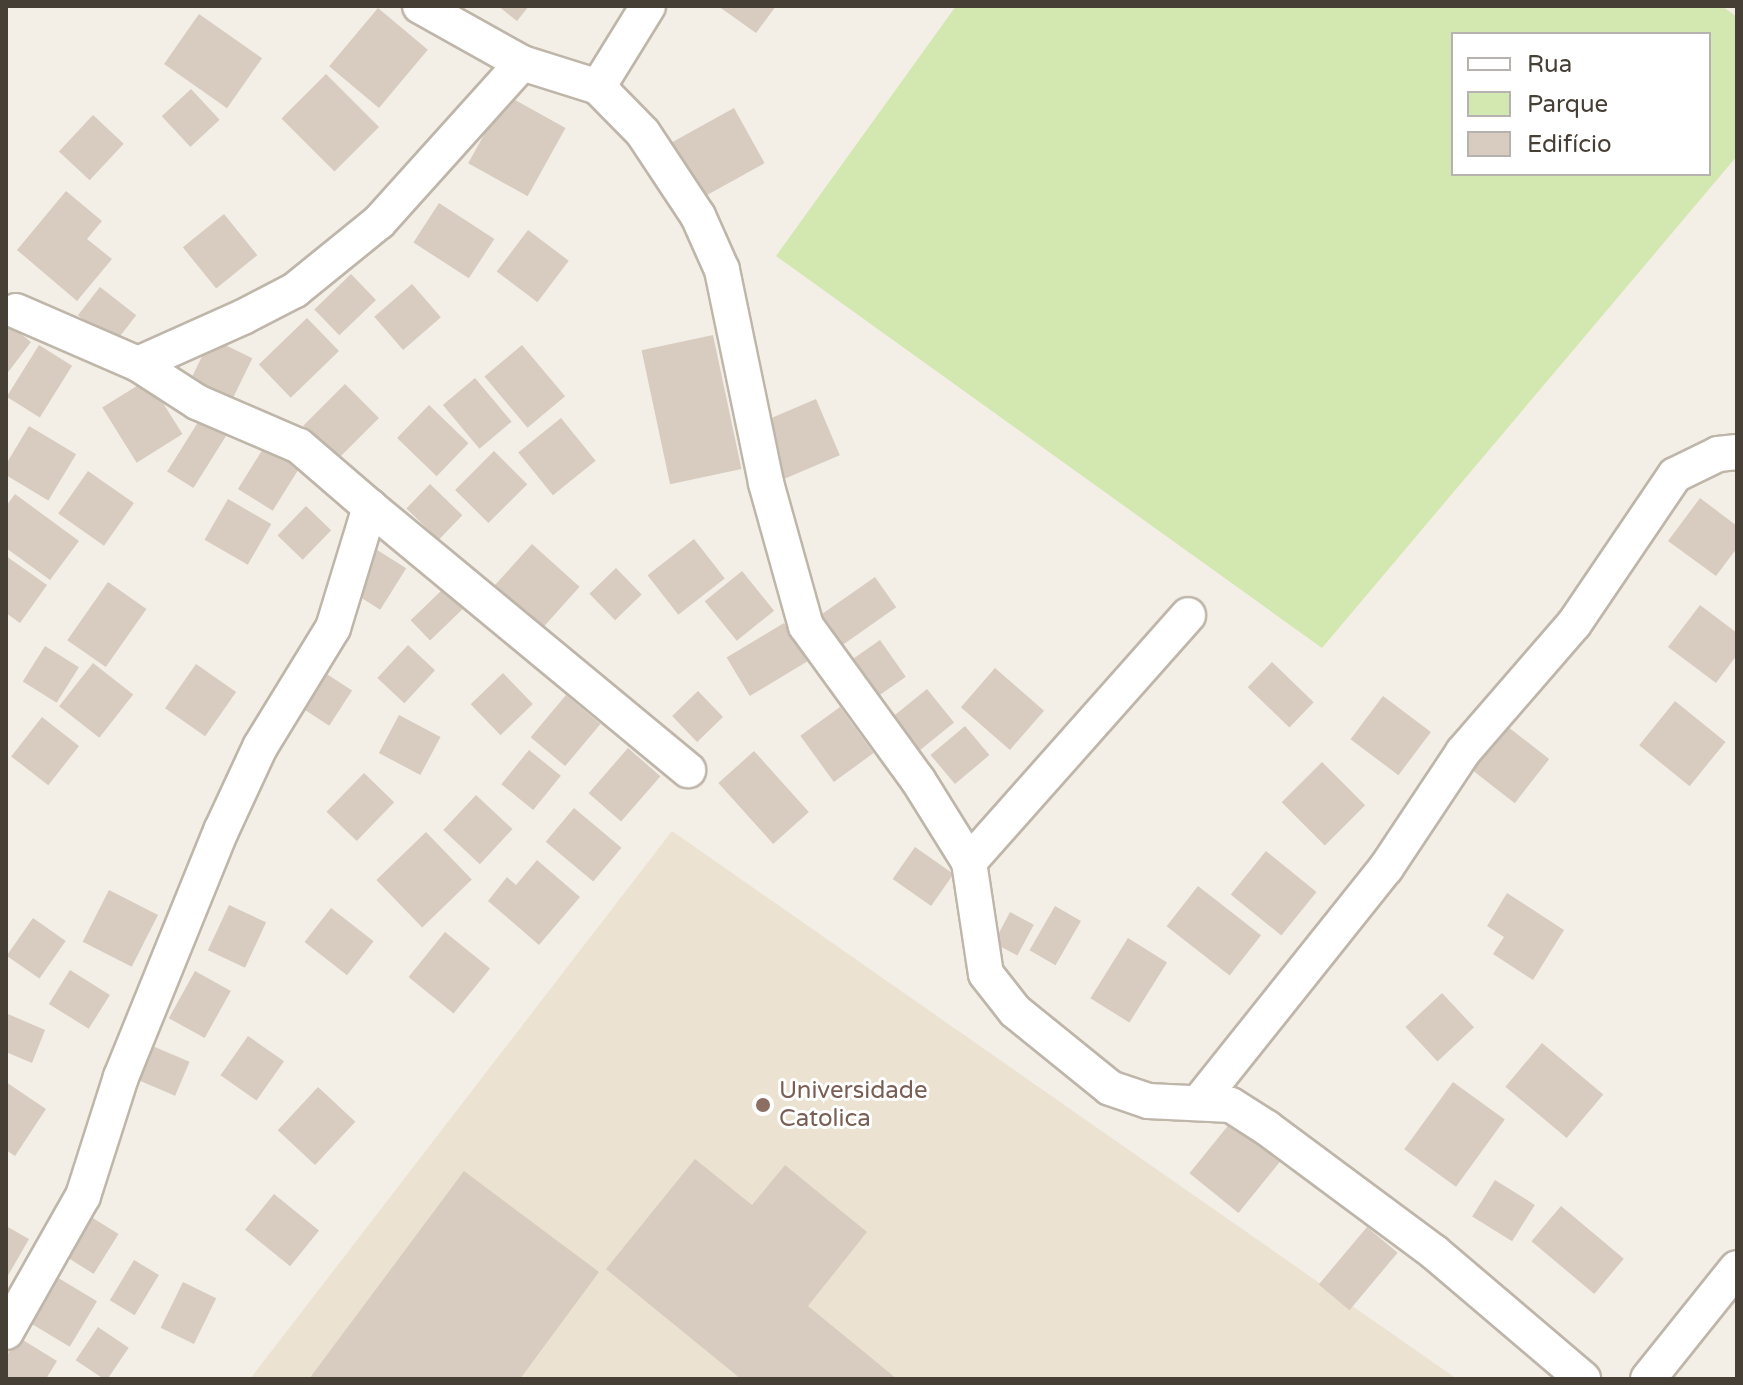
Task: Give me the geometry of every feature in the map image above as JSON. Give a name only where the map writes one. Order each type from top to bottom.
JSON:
[{"type":"street","points":[[420,6],[522,63],[598,87],[643,133],[698,216],[722,270],[766,483],[806,626],[903,757],[969,862],[986,974],[1015,1011],[1110,1088],[1148,1101],[1231,1105],[1267,1128],[1434,1252],[1583,1379]]},
{"type":"street","points":[[598,87],[648,6]]},
{"type":"street","points":[[138,364],[295,290],[379,222],[522,63]]},
{"type":"street","points":[[16,311],[138,364],[197,402],[299,446],[688,770]]},
{"type":"street","points":[[1199,1102],[1377,879],[1477,733],[1574,624],[1675,475],[1718,454],[1737,452]]},
{"type":"street","points":[[6,1332],[83,1196],[121,1077],[221,831],[260,747],[333,628],[370,507]]},
{"type":"street","points":[[969,862],[1188,615]]},
{"type":"street","points":[[1648,1379],[1737,1268]]},
{"type":"shaded area","name":"Universidade Catolica","points":[[672,831],[1457,1379],[250,1379]]},
{"type":"green space","points":[[956,6],[1722,6],[1737,17],[1737,156],[1322,648],[776,256]]},
{"type":"building","points":[[498,6],[529,6],[517,21]]},
{"type":"building","points":[[718,6],[776,6],[756,33]]},
{"type":"building","points":[[378,8],[428,50],[379,108],[329,66]]},
{"type":"building","points":[[199,14],[262,58],[227,108],[164,64]]},
{"type":"building","points":[[326,74],[379,127],[334,172],[281,119]]},
{"type":"building","points":[[191,89],[220,120],[190,147],[162,116]]},
{"type":"building","points":[[506,95],[565,128],[528,196],[468,163]]},
{"type":"building","points":[[734,108],[765,163],[695,201],[665,146]]},
{"type":"building","points":[[93,115],[124,144],[90,180],[59,152]]},
{"type":"building","points":[[66,191],[102,221],[87,239],[112,259],[77,301],[17,250]]},
{"type":"building","points":[[439,203],[494,239],[469,278],[413,242]]},
{"type":"building","points":[[224,214],[257,255],[216,289],[183,247]]},
{"type":"building","points":[[528,230],[569,261],[537,302],[497,272]]},
{"type":"building","points":[[351,274],[376,300],[339,335],[314,309]]},
{"type":"building","points":[[412,284],[441,317],[403,350],[374,317]]},
{"type":"building","points":[[100,287],[136,315],[114,344],[78,315]]},
{"type":"building","points":[[307,318],[339,351],[291,398],[259,365]]},
{"type":"building","points":[[6,322],[31,342],[6,375]]},
{"type":"building","points":[[713,335],[741,469],[670,484],[642,350]]},
{"type":"building","points":[[211,338],[252,358],[229,407],[187,387]]},
{"type":"building","points":[[39,345],[72,366],[40,417],[7,397]]},
{"type":"building","points":[[522,345],[565,396],[528,428],[484,376]]},
{"type":"building","points":[[475,378],[512,422],[479,449],[443,405]]},
{"type":"building","points":[[148,379],[182,434],[137,463],[102,408]]},
{"type":"building","points":[[345,384],[379,418],[337,460],[303,426]]},
{"type":"building","points":[[816,399],[840,455],[783,479],[759,423]]},
{"type":"building","points":[[429,405],[469,443],[437,476],[397,438]]},
{"type":"building","points":[[561,418],[596,461],[553,495],[518,453]]},
{"type":"building","points":[[200,419],[226,435],[193,488],[167,472]]},
{"type":"building","points":[[29,426],[76,454],[48,501],[6,475],[6,464]]},
{"type":"building","points":[[266,444],[301,466],[273,511],[238,489]]},
{"type":"building","points":[[494,451],[527,484],[488,523],[455,490]]},
{"type":"building","points":[[88,471],[134,503],[104,546],[58,514]]},
{"type":"building","points":[[430,484],[462,515],[439,540],[406,508]]},
{"type":"building","points":[[15,494],[79,541],[50,580],[6,548],[6,506]]},
{"type":"building","points":[[1700,498],[1737,526],[1737,548],[1716,576],[1668,541]]},
{"type":"building","points":[[228,499],[271,524],[248,565],[205,540]]},
{"type":"building","points":[[306,506],[331,530],[303,560],[278,535]]},
{"type":"building","points":[[694,539],[725,578],[678,615],[648,575]]},
{"type":"building","points":[[532,544],[580,587],[538,633],[491,590]]},
{"type":"building","points":[[374,548],[406,568],[380,610],[348,590]]},
{"type":"building","points":[[6,556],[47,585],[20,623],[6,613]]},
{"type":"building","points":[[616,568],[642,595],[615,620],[589,594]]},
{"type":"building","points":[[742,571],[774,611],[737,641],[705,601]]},
{"type":"building","points":[[875,577],[896,607],[842,645],[821,615]]},
{"type":"building","points":[[108,582],[147,609],[106,667],[67,640]]},
{"type":"building","points":[[443,589],[462,609],[430,640],[411,620]]},
{"type":"building","points":[[1700,605],[1737,633],[1737,655],[1716,683],[1668,647]]},
{"type":"building","points":[[784,623],[807,662],[750,696],[727,658]]},
{"type":"building","points":[[880,640],[906,677],[870,702],[844,665]]},
{"type":"building","points":[[408,645],[435,670],[404,703],[377,678]]},
{"type":"building","points":[[45,646],[79,667],[57,703],[23,682]]},
{"type":"building","points":[[1272,662],[1314,702],[1289,727],[1248,687]]},
{"type":"building","points":[[93,663],[133,694],[99,738],[59,706]]},
{"type":"building","points":[[196,664],[236,692],[205,736],[165,708]]},
{"type":"building","points":[[316,667],[352,690],[329,726],[293,702]]},
{"type":"building","points":[[995,668],[1044,711],[1010,750],[961,707]]},
{"type":"building","points":[[503,673],[533,704],[501,735],[471,704]]},
{"type":"building","points":[[927,689],[954,722],[915,754],[888,720]]},
{"type":"building","points":[[698,691],[723,717],[697,742],[672,716]]},
{"type":"building","points":[[566,695],[600,724],[565,766],[531,737]]},
{"type":"building","points":[[1383,696],[1431,732],[1398,775],[1351,739]]},
{"type":"building","points":[[1675,701],[1726,742],[1690,786],[1639,745]]},
{"type":"building","points":[[840,707],[874,753],[834,782],[800,736]]},
{"type":"building","points":[[399,715],[440,737],[420,775],[379,753]]},
{"type":"building","points":[[42,717],[79,746],[48,785],[11,756]]},
{"type":"building","points":[[1498,719],[1549,759],[1515,803],[1464,763]]},
{"type":"building","points":[[965,726],[989,755],[955,784],[931,755]]},
{"type":"building","points":[[628,748],[660,776],[621,821],[589,793]]},
{"type":"building","points":[[529,750],[561,776],[533,810],[501,784]]},
{"type":"building","points":[[754,751],[809,812],[773,844],[718,783]]},
{"type":"building","points":[[1322,762],[1365,805],[1325,845],[1282,802]]},
{"type":"building","points":[[364,773],[394,802],[357,841],[326,812]]},
{"type":"building","points":[[476,795],[513,829],[480,864],[443,830]]},
{"type":"building","points":[[574,808],[621,848],[593,882],[546,842]]},
{"type":"building","points":[[426,832],[472,879],[422,927],[376,880]]},
{"type":"building","points":[[915,847],[954,874],[931,906],[893,879]]},
{"type":"building","points":[[1266,851],[1317,892],[1281,935],[1231,895]]},
{"type":"building","points":[[537,860],[580,897],[539,945],[488,901],[507,877],[516,885]]},
{"type":"building","points":[[1198,886],[1261,935],[1230,975],[1167,926]]},
{"type":"building","points":[[109,890],[158,915],[132,967],[83,942]]},
{"type":"building","points":[[1507,893],[1564,930],[1533,980],[1493,954],[1504,937],[1487,926]]},
{"type":"building","points":[[229,905],[266,922],[245,968],[208,950]]},
{"type":"building","points":[[1055,906],[1081,921],[1055,965],[1030,950]]},
{"type":"building","points":[[331,908],[374,941],[347,975],[305,942]]},
{"type":"building","points":[[1010,912],[1034,925],[1017,956],[994,943]]},
{"type":"building","points":[[33,918],[66,941],[39,979],[7,956]]},
{"type":"building","points":[[445,932],[490,969],[454,1014],[408,977]]},
{"type":"building","points":[[1128,938],[1167,962],[1129,1023],[1090,998]]},
{"type":"building","points":[[70,970],[110,995],[89,1029],[49,1004]]},
{"type":"building","points":[[195,971],[231,991],[205,1038],[169,1018]]},
{"type":"building","points":[[1442,993],[1474,1027],[1437,1061],[1405,1027]]},
{"type":"building","points":[[8,1014],[45,1030],[32,1063],[6,1052]]},
{"type":"building","points":[[248,1036],[284,1061],[257,1101],[220,1075]]},
{"type":"building","points":[[1542,1043],[1603,1094],[1567,1138],[1505,1087]]},
{"type":"building","points":[[150,1045],[190,1062],[175,1096],[136,1079]]},
{"type":"building","points":[[6,1082],[46,1109],[15,1156],[6,1150]]},
{"type":"building","points":[[1453,1082],[1505,1120],[1456,1187],[1404,1149]]},
{"type":"building","points":[[318,1087],[355,1122],[315,1165],[278,1130]]},
{"type":"building","points":[[1231,1122],[1280,1162],[1238,1213],[1189,1173]]},
{"type":"building","points":[[695,1159],[752,1205],[785,1165],[867,1232],[808,1306],[897,1379],[741,1379],[606,1269]]},
{"type":"building","points":[[464,1171],[599,1272],[520,1379],[309,1379]]},
{"type":"building","points":[[1495,1180],[1535,1205],[1512,1241],[1472,1216]]},
{"type":"building","points":[[274,1194],[319,1231],[290,1266],[245,1230]]},
{"type":"building","points":[[1561,1206],[1624,1259],[1594,1294],[1531,1241]]},
{"type":"building","points":[[88,1215],[119,1234],[94,1274],[63,1255]]},
{"type":"building","points":[[6,1226],[29,1239],[6,1279]]},
{"type":"building","points":[[1367,1227],[1398,1253],[1349,1310],[1319,1284]]},
{"type":"building","points":[[134,1260],[159,1275],[135,1315],[110,1300]]},
{"type":"building","points":[[55,1276],[97,1301],[70,1347],[28,1321]]},
{"type":"building","points":[[183,1282],[216,1298],[194,1344],[161,1328]]},
{"type":"building","points":[[98,1327],[129,1348],[108,1379],[76,1360]]},
{"type":"building","points":[[18,1337],[57,1361],[46,1379],[6,1379],[6,1357]]},
{"type":"place","name":"Universidade Catolica","points":[[763,1105]]}]
